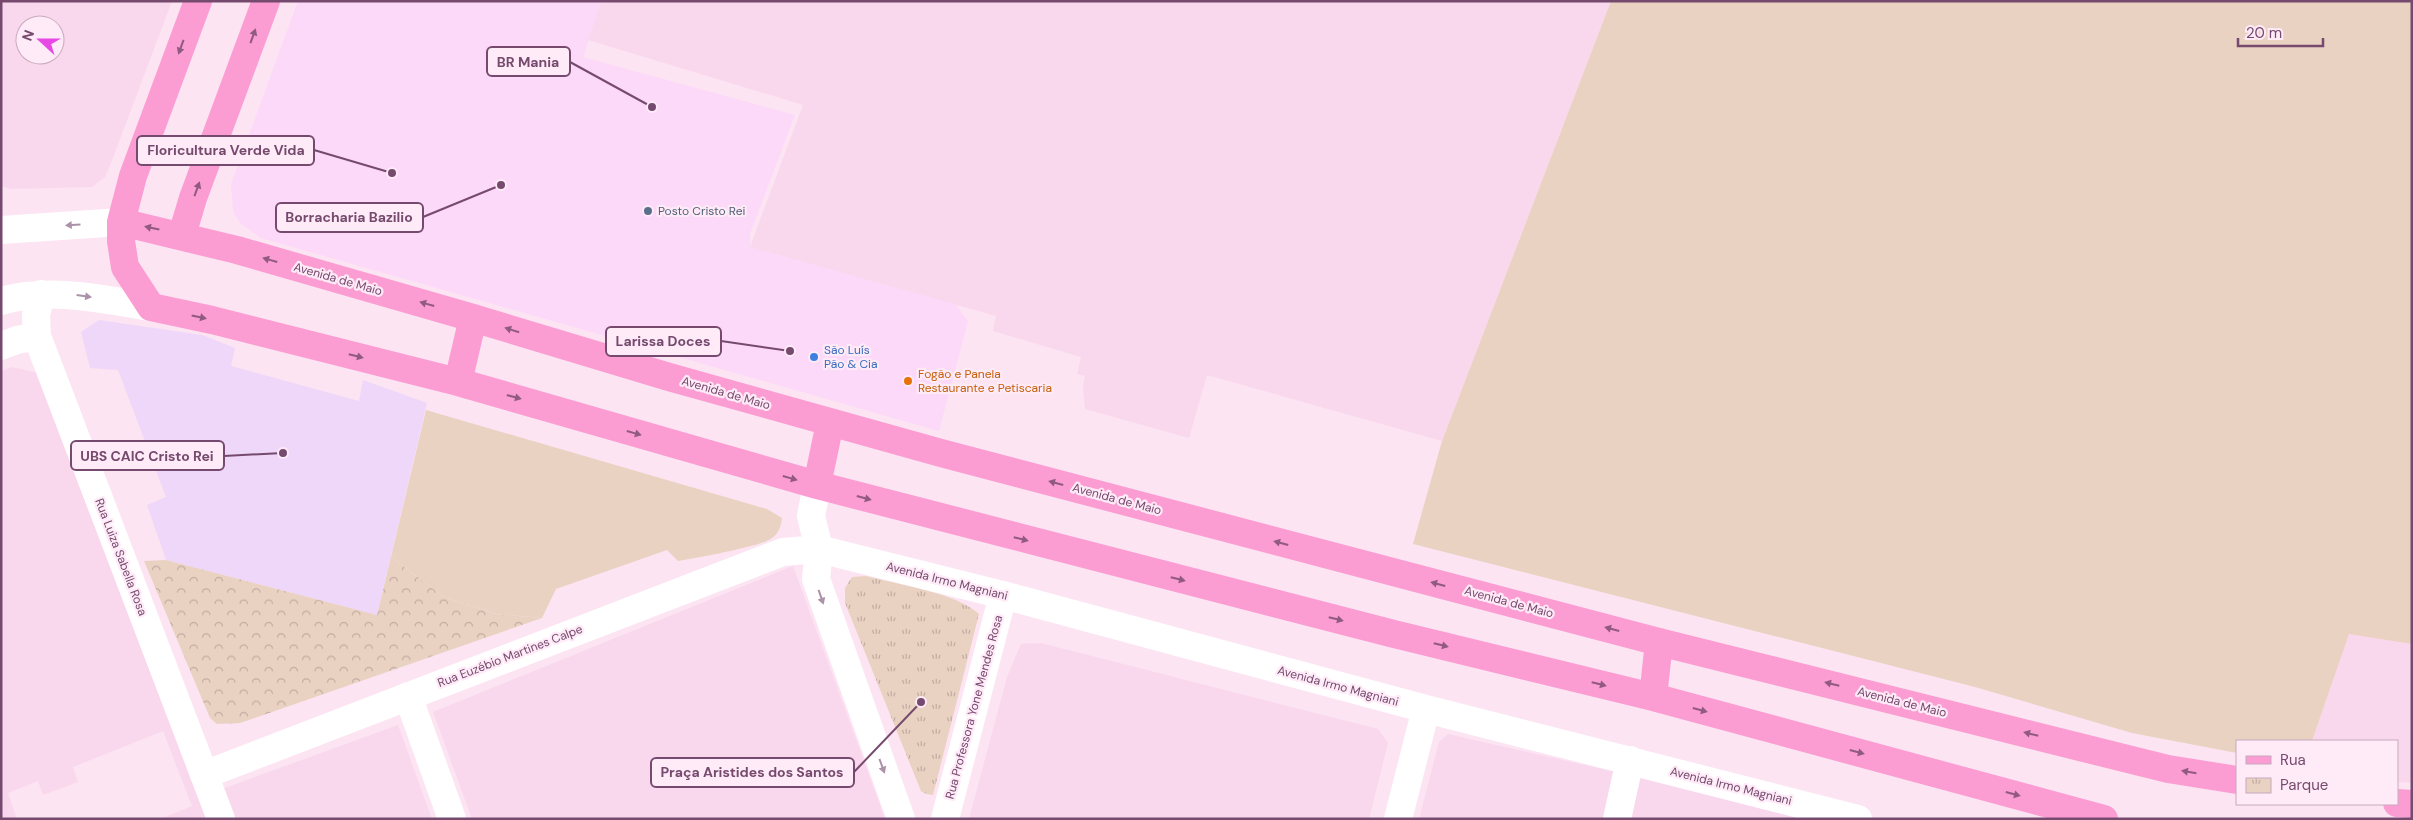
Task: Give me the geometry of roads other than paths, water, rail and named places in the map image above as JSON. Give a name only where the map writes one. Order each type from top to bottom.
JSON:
[{"type":"main road","points":[[198,1],[133,176],[121,222],[121,241],[126,267],[151,307],[212,320],[458,382],[817,485],[1365,626],[1652,697],[2104,819]]},
{"type":"main road","points":[[182,235],[193,198],[266,1]]},
{"type":"main road","name":"Avenida de Maio","points":[[121,222],[182,235],[830,423],[1659,642],[2168,769],[2236,780]]},
{"type":"main road","points":[[458,382],[473,318]]},
{"type":"main road","points":[[817,485],[830,423]]},
{"type":"main road","points":[[1652,697],[1659,642]]},
{"type":"main road","points":[[2398,804],[2412,804]]},
{"type":"street","name":"Avenida de Maio","points":[[1,230],[121,222]]},
{"type":"street","points":[[1,301],[41,294],[70,294],[151,307]]},
{"type":"street","name":"Rua Luiza Sabella Rosa","points":[[41,294],[36,315],[38,336],[221,819]]},
{"type":"street","points":[[1,346],[17,340],[38,336]]},
{"type":"street","points":[[817,485],[811,516],[819,549],[816,579],[901,819]]},
{"type":"street","name":"Rua Euzébio Martines Calpe","points":[[204,775],[783,552],[819,549]]},
{"type":"street","name":"Avenida Irmo Magniani","points":[[819,549],[1003,595],[1426,709],[1630,760],[1831,815],[1858,819]]},
{"type":"street","name":"Rua Professora Yone Mendes Rosa","points":[[944,819],[1003,595]]},
{"type":"street","points":[[408,696],[452,819]]},
{"type":"street","points":[[1398,819],[1426,709]]},
{"type":"street","points":[[1617,819],[1630,760]]},
{"type":"place","name":"BR Mania","points":[[652,107]]},
{"type":"place","name":"Floricultura Verde Vida","points":[[392,173]]},
{"type":"place","name":"Borracharia Bazilio","points":[[501,185]]},
{"type":"place","name":"Posto Cristo Rei","points":[[648,211]]},
{"type":"place","name":"Larissa Doces","points":[[790,351]]},
{"type":"place","name":"São Luís Pão & Cia","points":[[814,357]]},
{"type":"place","name":"Fogão e Panela Restaurante e Petiscaria","points":[[908,381]]},
{"type":"place","name":"UBS CAIC Cristo Rei","points":[[283,453]]},
{"type":"place","name":"Praça Aristides dos Santos","points":[[921,702]]}]
